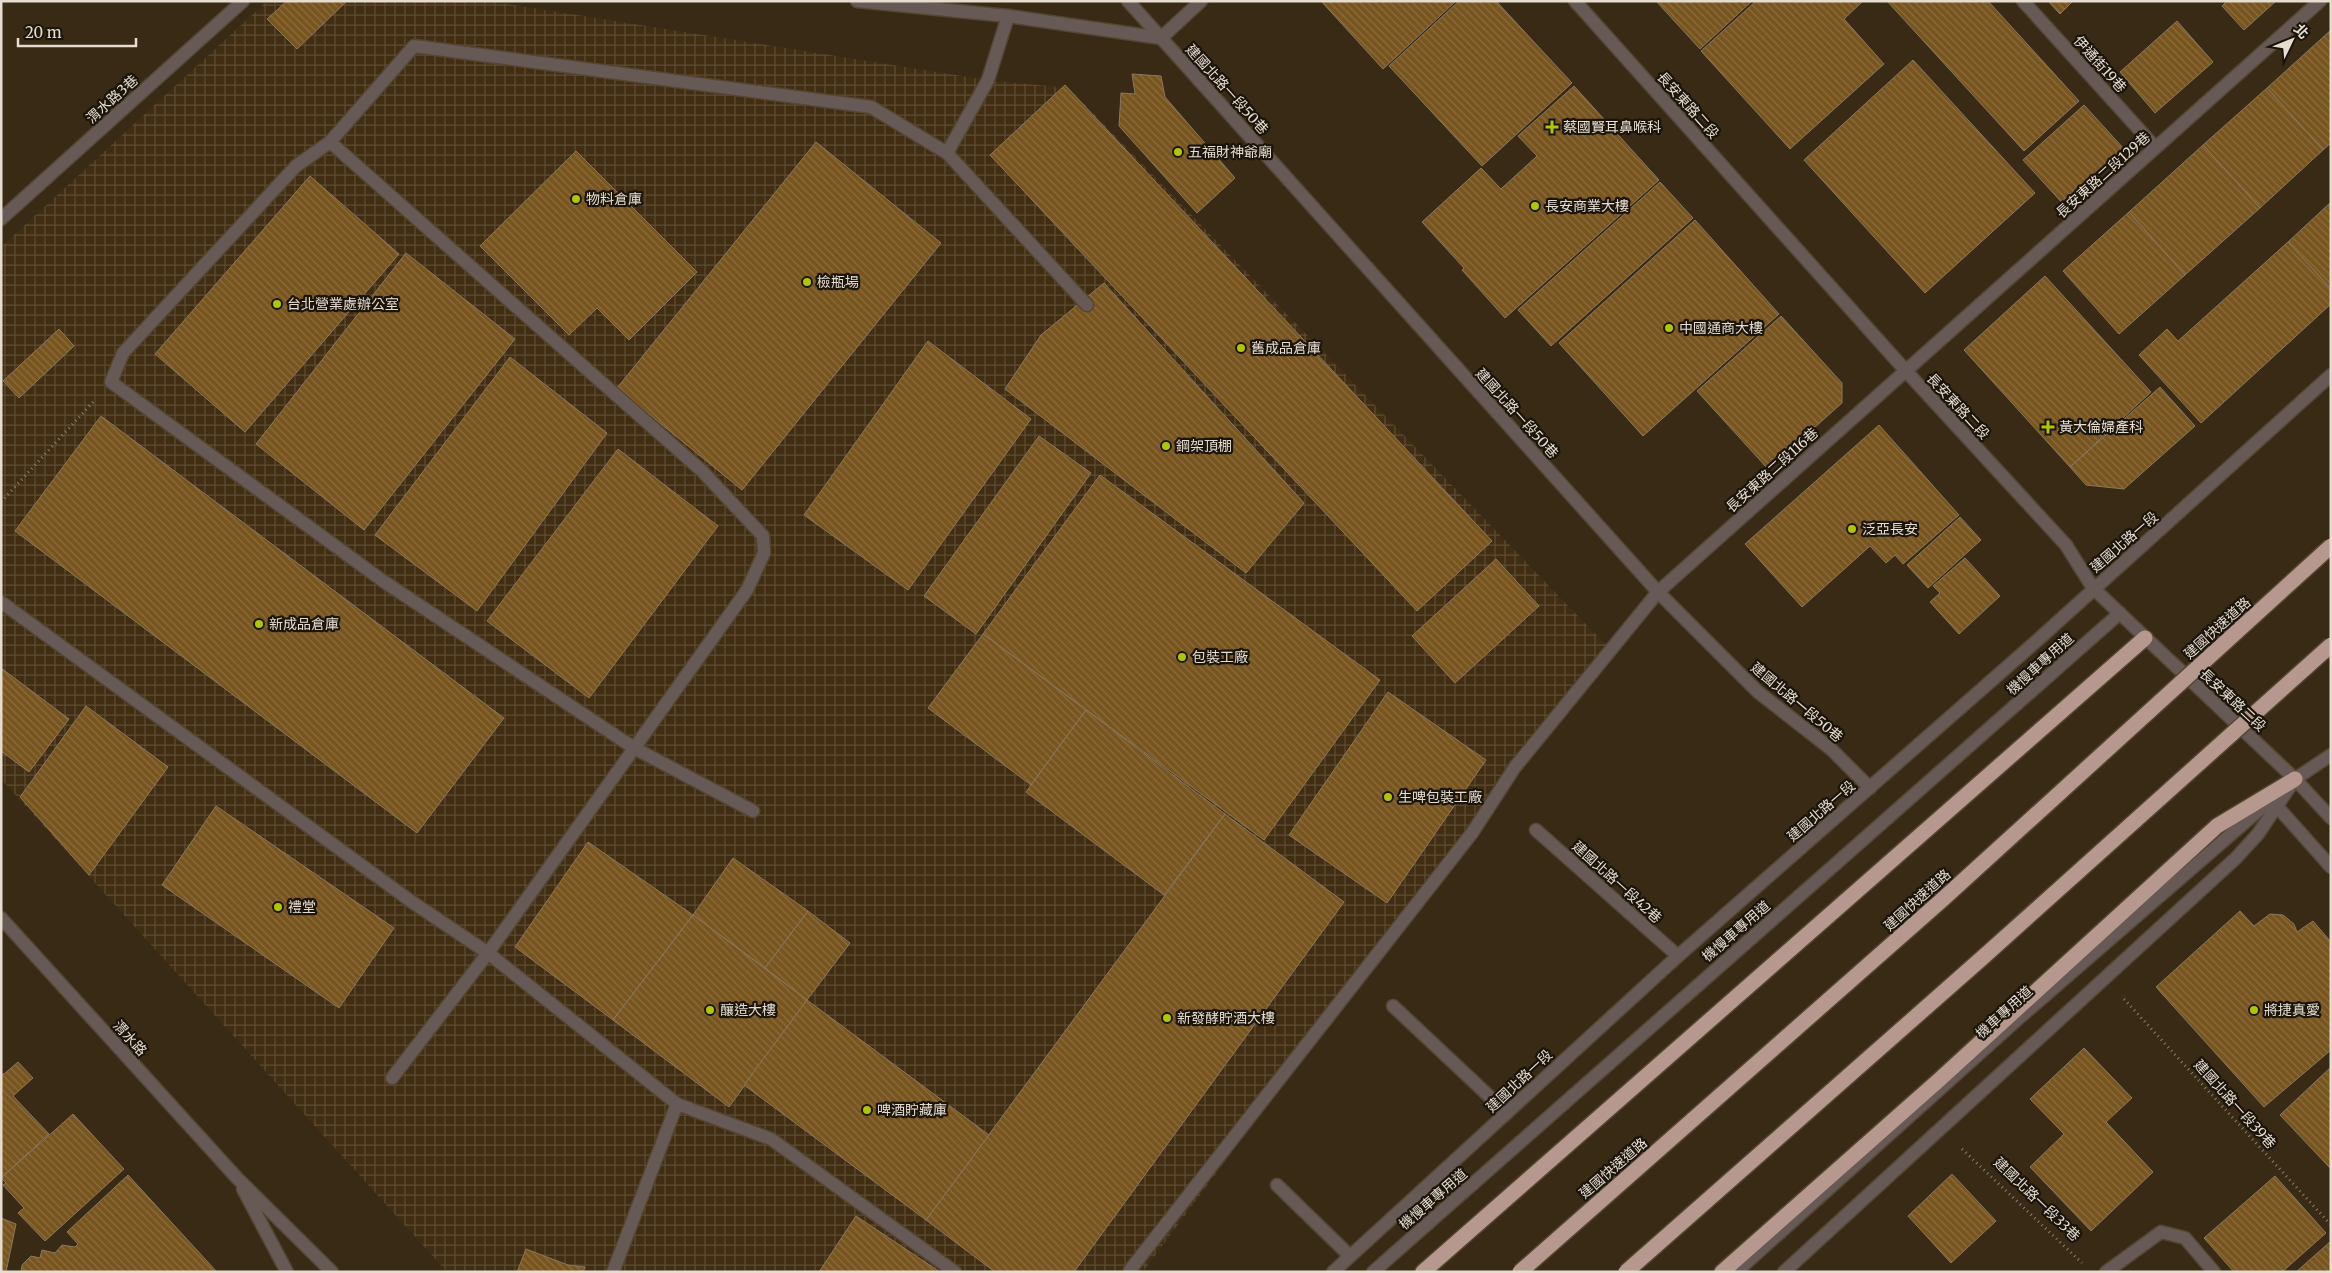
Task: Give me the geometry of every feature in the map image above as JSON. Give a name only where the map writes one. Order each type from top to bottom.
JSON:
[{"type":"highway","name":"建國快速道路","points":[[1520,1272],[1943,900],[2331,546]]},
{"type":"highway","points":[[1423,1272],[1813,927],[2145,638]]},
{"type":"highway","points":[[1626,1272],[1989,953],[2331,646]]},
{"type":"highway","points":[[1722,1272],[1939,1080],[2216,826],[2272,801],[2295,779]]},
{"type":"street","name":"渭水路3巷","points":[[1,219],[243,1]]},
{"type":"street","points":[[857,1],[1008,16],[1160,38],[1201,1]]},
{"type":"street","name":"建國北路一段50巷","points":[[1128,1],[1658,592],[1758,692],[1831,749],[1870,788]]},
{"type":"street","name":"長安東路二段","points":[[1575,1],[1906,371],[2066,545],[2093,588],[2295,779],[2331,818]]},
{"type":"street","name":"伊通街19巷","points":[[2023,1],[2155,147]]},
{"type":"street","name":"長安東路二段129巷","points":[[1906,371],[2320,1]]},
{"type":"street","points":[[947,153],[988,80],[1008,16]]},
{"type":"street","points":[[753,810],[634,748],[383,581],[111,382],[123,353],[296,166],[330,142],[414,46],[871,108],[947,153],[1087,305]]},
{"type":"street","points":[[330,142],[702,471],[762,536],[764,553],[747,590],[488,953],[392,1078]]},
{"type":"street","name":"長安東路二段116巷","points":[[1130,1270],[1472,833],[1515,767],[1658,592],[1906,371]]},
{"type":"street","name":"建國北路一段","points":[[1333,1272],[1678,956],[2041,637],[2093,588],[2156,535],[2331,374]]},
{"type":"street","points":[[1,602],[412,902],[488,953],[678,1104],[771,1139],[955,1272]]},
{"type":"street","name":"機慢車專用道","points":[[1373,1272],[2120,613]]},
{"type":"street","points":[[2295,779],[2331,754]]},
{"type":"street","points":[[1784,1272],[2236,858],[2258,834],[2272,801],[2331,867]]},
{"type":"street","name":"機車專用道","points":[[1736,1272],[2019,1018],[2214,848],[2272,801]]},
{"type":"street","name":"建國北路一段42巷","points":[[1536,830],[1678,956]]},
{"type":"street","name":"渭水路","points":[[1,918],[238,1178],[332,1272]]},
{"type":"street","points":[[1393,1006],[1507,1113]]},
{"type":"street","points":[[613,1272],[678,1104]]},
{"type":"street","name":"渭水路","points":[[238,1178],[287,1272]]},
{"type":"street","points":[[1278,1185],[1350,1256]]},
{"type":"street","points":[[2106,1272],[2161,1232],[2185,1238],[2214,1272]]},
{"type":"path","points":[[1,502],[111,382]]},
{"type":"path","name":"建國北路一段39巷","points":[[2124,999],[2331,1225]]},
{"type":"path","name":"建國北路一段33巷","points":[[1962,1149],[2084,1265]]},
{"type":"shaded area","points":[[267,1],[489,1],[987,80],[1069,88],[1607,646],[1143,1272],[447,1272],[1,779],[1,247]]},
{"type":"building","points":[[287,1],[347,1],[297,49],[267,19]]},
{"type":"building","points":[[1321,1],[1456,1],[1383,69]]},
{"type":"building","points":[[1459,1],[1496,1],[1572,83],[1482,166],[1389,66]]},
{"type":"building","points":[[1656,1],[1752,1],[1700,49]]},
{"type":"building","points":[[1756,1],[1863,1],[1844,19],[1884,64],[1790,149],[1701,51]]},
{"type":"building","points":[[1887,1],[1988,1],[2079,101],[2024,151]]},
{"type":"building","points":[[2048,1],[2073,1],[2060,14]]},
{"type":"building","points":[[2227,1],[2276,1],[2244,30],[2222,6]]},
{"type":"building","points":[[2177,21],[2213,62],[2155,113],[2120,72]]},
{"type":"building","points":[[2331,30],[2331,143],[2323,150],[2267,88]]},
{"type":"building","points":[[1913,60],[2035,193],[1925,293],[1804,160]]},
{"type":"building","name":"五福財神爺廟","points":[[1132,74],[1161,76],[1165,97],[1235,178],[1197,213],[1119,126],[1121,93],[1135,94]]},
{"type":"building","name":"舊成品倉庫","points":[[1065,85],[1492,541],[1417,611],[990,155]]},
{"type":"building","name":"長安商業大樓","points":[[1574,86],[1659,180],[1505,318],[1462,270],[1464,268],[1422,222],[1481,168],[1501,189],[1537,156],[1518,136]]},
{"type":"building","points":[[2267,88],[2323,150],[2260,208],[2203,145]]},
{"type":"building","points":[[2084,105],[2125,150],[2065,206],[2023,160]]},
{"type":"building","name":"檢瓶場","points":[[816,142],[941,243],[742,490],[617,388]]},
{"type":"building","points":[[2203,145],[2260,208],[2185,275],[2129,212]]},
{"type":"building","name":"物料倉庫","points":[[576,151],[697,272],[629,340],[597,308],[569,335],[480,246]]},
{"type":"building","name":"台北營業處辦公室","points":[[310,176],[399,254],[245,432],[155,354]]},
{"type":"building","points":[[1660,182],[1693,218],[1551,346],[1518,310]]},
{"type":"building","points":[[2331,202],[2331,289],[2288,242]]},
{"type":"building","points":[[2129,212],[2185,275],[2119,334],[2063,271]]},
{"type":"building","name":"中國通商大樓","points":[[1695,220],[1779,314],[1643,436],[1559,343]]},
{"type":"building","points":[[2288,242],[2331,289],[2331,304],[2201,423],[2139,355],[2167,329],[2178,341]]},
{"type":"building","points":[[406,253],[515,339],[364,530],[256,444]]},
{"type":"building","points":[[2045,276],[2151,392],[2070,467],[1964,350]]},
{"type":"building","name":"鋼架頂棚","points":[[1104,283],[1304,503],[1246,573],[1005,389],[1041,335]]},
{"type":"building","points":[[1781,316],[1842,383],[1842,403],[1768,469],[1697,391]]},
{"type":"building","points":[[59,329],[74,346],[19,398],[3,381]]},
{"type":"building","points":[[928,341],[1031,419],[908,590],[804,515]]},
{"type":"building","points":[[510,357],[607,433],[477,611],[375,535]]},
{"type":"building","points":[[2160,387],[2195,426],[2124,489],[2086,485],[2070,467]]},
{"type":"building","name":"新成品倉庫","points":[[101,416],[504,718],[417,833],[15,531]]},
{"type":"building","name":"泛亞長安","points":[[1879,425],[1959,515],[1903,564],[1895,555],[1886,563],[1870,546],[1802,607],[1745,544]]},
{"type":"building","points":[[1039,436],[1091,473],[976,634],[924,596]]},
{"type":"building","points":[[618,449],[718,526],[589,698],[487,621]]},
{"type":"building","name":"包裝工廠","points":[[1100,475],[1380,680],[1264,840],[983,634]]},
{"type":"building","points":[[1960,517],[1981,540],[1928,588],[1907,565]]},
{"type":"building","points":[[1965,558],[2000,596],[1959,634],[1930,602],[1940,593],[1933,586]]},
{"type":"building","points":[[1496,559],[1539,606],[1455,683],[1412,636]]},
{"type":"building","points":[[983,634],[1086,710],[1031,785],[928,708]]},
{"type":"building","points":[[1,668],[69,719],[29,772],[1,751]]},
{"type":"building","name":"生啤包裝工廠","points":[[1388,692],[1486,760],[1387,903],[1289,835]]},
{"type":"building","points":[[86,706],[168,767],[89,875],[20,797]]},
{"type":"building","points":[[1086,710],[1225,814],[1164,895],[1026,792]]},
{"type":"building","name":"禮堂","points":[[216,806],[394,928],[339,1008],[162,885]]},
{"type":"building","name":"新發酵貯酒大樓","points":[[1225,814],[1344,902],[1074,1272],[995,1272],[926,1220]]},
{"type":"building","points":[[588,842],[693,915],[613,1020],[515,947]]},
{"type":"building","points":[[733,858],[808,911],[765,968],[693,915]]},
{"type":"building","points":[[808,911],[850,943],[807,1000],[765,968]]},
{"type":"building","name":"將捷真愛","points":[[2240,911],[2254,926],[2270,914],[2283,915],[2294,924],[2297,932],[2313,921],[2331,942],[2331,1050],[2264,1107],[2156,987]]},
{"type":"building","name":"釀造大樓","points":[[693,915],[807,1000],[729,1107],[613,1020]]},
{"type":"building","name":"啤酒貯藏庫","points":[[807,1000],[989,1135],[926,1220],[744,1085]]},
{"type":"building","points":[[2084,1048],[2132,1098],[2106,1122],[2153,1172],[2091,1231],[2030,1167],[2064,1134],[2030,1099]]},
{"type":"building","points":[[18,1062],[33,1078],[13,1096],[49,1134],[1,1178],[1,1074],[4,1074]]},
{"type":"building","points":[[2331,1067],[2331,1169],[2280,1115]]},
{"type":"building","points":[[73,1114],[124,1169],[45,1241],[18,1213],[24,1208],[3,1185],[6,1183],[1,1178]]},
{"type":"building","points":[[1952,1174],[1996,1221],[1951,1263],[1908,1216]]},
{"type":"building","points":[[128,1175],[217,1272],[21,1272],[22,1265],[31,1256],[40,1258],[42,1250],[55,1253],[62,1245],[75,1247],[78,1244],[67,1232]]},
{"type":"building","points":[[2275,1176],[2326,1233],[2282,1272],[2234,1272],[2204,1238]]},
{"type":"building","points":[[856,1216],[940,1272],[819,1272]]},
{"type":"building","points":[[1,1218],[16,1224],[6,1272],[1,1272]]},
{"type":"building","points":[[2331,1241],[2331,1272],[2296,1272]]},
{"type":"building","points":[[526,1249],[568,1265],[585,1267],[583,1272],[517,1272]]},
{"type":"place","name":"蔡國賢耳鼻喉科","points":[[1552,127]]},
{"type":"place","name":"五福財神爺廟","points":[[1178,152]]},
{"type":"place","name":"物料倉庫","points":[[576,199]]},
{"type":"place","name":"長安商業大樓","points":[[1535,206]]},
{"type":"place","name":"檢瓶場","points":[[807,282]]},
{"type":"place","name":"台北營業處辦公室","points":[[277,304]]},
{"type":"place","name":"中國通商大樓","points":[[1669,328]]},
{"type":"place","name":"舊成品倉庫","points":[[1241,348]]},
{"type":"place","name":"黃大倫婦產科","points":[[2048,427]]},
{"type":"place","name":"鋼架頂棚","points":[[1166,446]]},
{"type":"place","name":"泛亞長安","points":[[1852,529]]},
{"type":"place","name":"新成品倉庫","points":[[259,624]]},
{"type":"place","name":"包裝工廠","points":[[1182,657]]},
{"type":"place","name":"生啤包裝工廠","points":[[1388,797]]},
{"type":"place","name":"禮堂","points":[[278,907]]},
{"type":"place","name":"釀造大樓","points":[[710,1010]]},
{"type":"place","name":"將捷真愛","points":[[2254,1010]]},
{"type":"place","name":"新發酵貯酒大樓","points":[[1167,1018]]},
{"type":"place","name":"啤酒貯藏庫","points":[[867,1110]]}]
